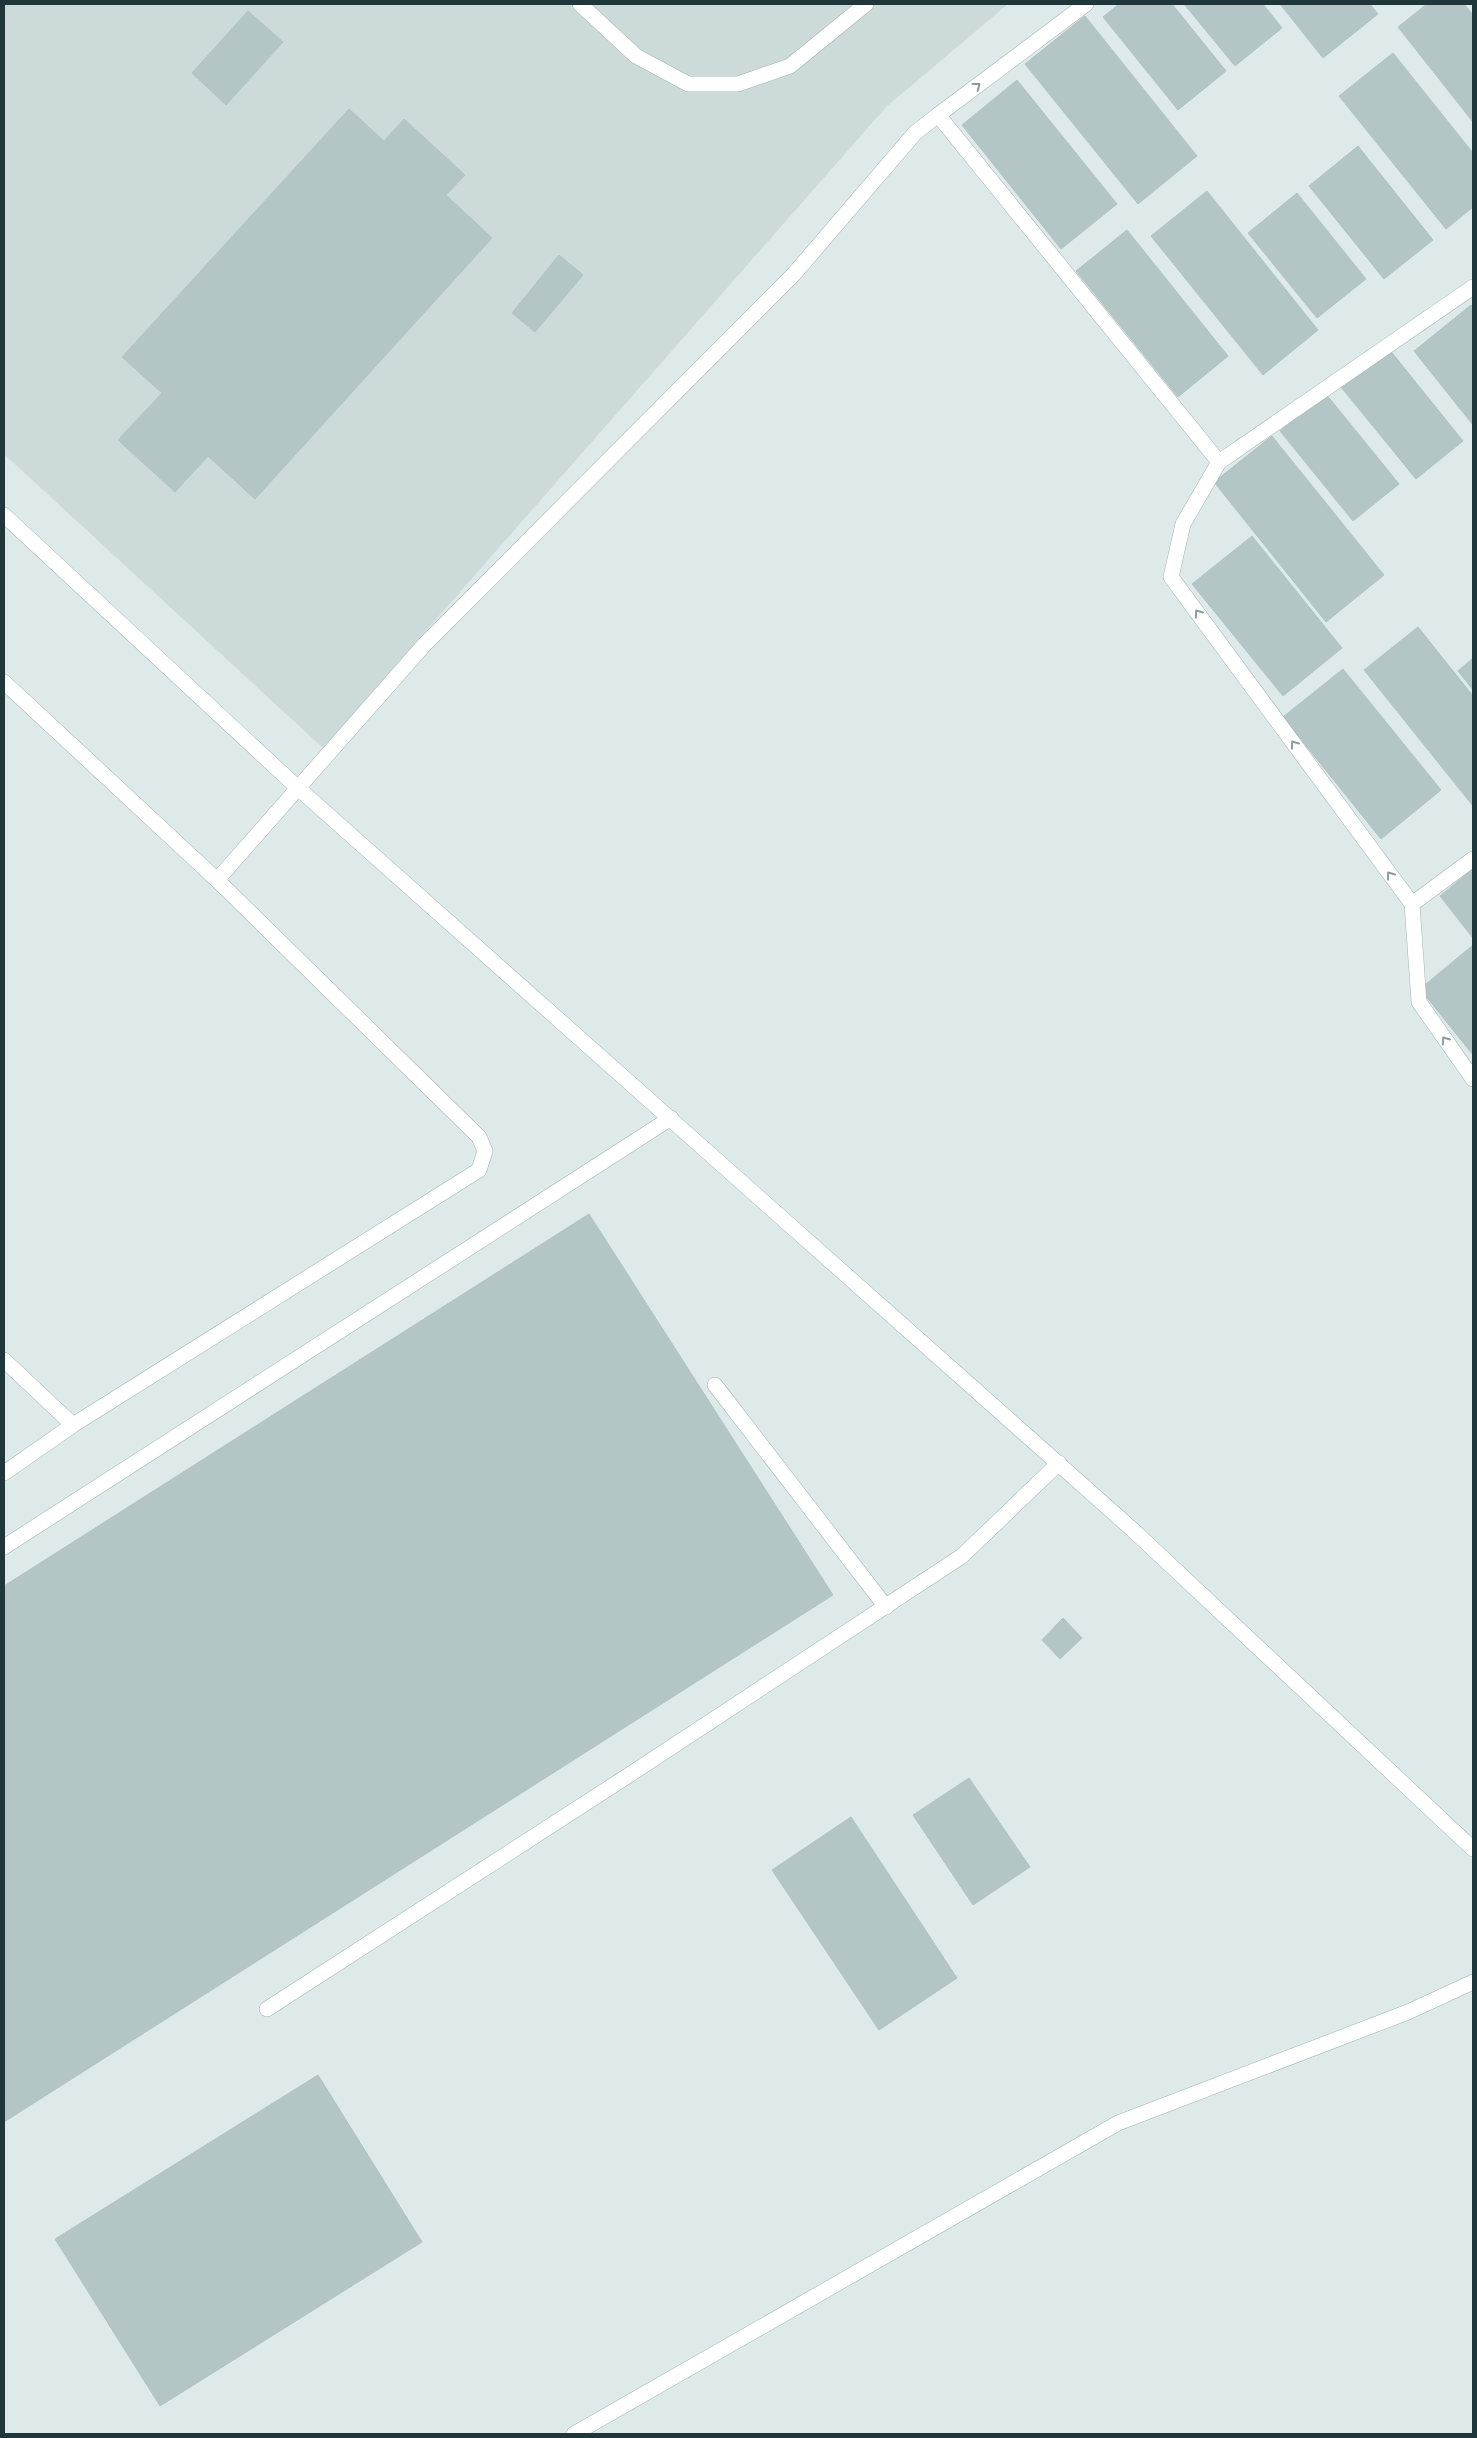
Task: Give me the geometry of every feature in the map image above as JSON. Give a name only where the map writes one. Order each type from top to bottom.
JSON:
[{"type":"street","points":[[580,4],[636,56],[688,84],[738,84],[790,66],[866,4]]},
{"type":"street","points":[[217,880],[300,789],[425,644],[794,274],[915,132],[1086,4]]},
{"type":"street","points":[[938,116],[1219,462]]},
{"type":"street","points":[[1473,287],[1219,462],[1183,524],[1171,577],[1412,904],[1419,1002],[1473,1080]]},
{"type":"street","points":[[4,515],[300,789],[1059,1464],[1473,1849]]},
{"type":"street","points":[[4,682],[217,880],[479,1137],[485,1151],[479,1170],[73,1425],[4,1473]]},
{"type":"street","points":[[1412,904],[1473,859]]},
{"type":"street","points":[[4,1547],[671,1118]]},
{"type":"street","points":[[4,1360],[73,1425]]},
{"type":"street","points":[[715,1385],[886,1607]]},
{"type":"street","points":[[267,2009],[962,1556],[1059,1464]]},
{"type":"street","points":[[574,2434],[1118,2124],[1408,2012],[1473,1982]]},
{"type":"shaded area","points":[[4,4],[1008,4],[886,107],[323,748],[4,454]]},
{"type":"building","points":[[1119,4],[1172,4],[1226,71],[1178,110],[1103,17]]},
{"type":"building","points":[[1184,4],[1263,4],[1282,28],[1235,66]]},
{"type":"building","points":[[1280,4],[1370,4],[1378,14],[1323,58]]},
{"type":"building","points":[[1427,4],[1464,4],[1473,15],[1473,122],[1398,27]]},
{"type":"building","points":[[248,11],[283,42],[226,105],[192,73]]},
{"type":"building","points":[[1085,16],[1197,156],[1138,204],[1025,64]]},
{"type":"building","points":[[1393,53],[1473,153],[1473,207],[1446,229],[1339,96]]},
{"type":"building","points":[[1017,80],[1117,204],[1061,249],[962,125]]},
{"type":"building","points":[[349,109],[384,141],[404,119],[465,175],[446,195],[492,238],[255,499],[208,456],[175,492],[118,440],[162,393],[122,357]]},
{"type":"building","points":[[1358,146],[1433,240],[1384,279],[1309,186]]},
{"type":"building","points":[[1207,191],[1318,330],[1263,375],[1151,236]]},
{"type":"building","points":[[1297,193],[1366,279],[1317,318],[1248,233]]},
{"type":"building","points":[[1127,230],[1228,356],[1178,397],[1076,271]]},
{"type":"building","points":[[559,255],[583,275],[535,332],[512,313]]},
{"type":"building","points":[[1471,305],[1473,308],[1473,425],[1414,351]]},
{"type":"building","points":[[1389,349],[1463,441],[1416,479],[1341,387]]},
{"type":"building","points":[[1326,394],[1399,484],[1353,521],[1280,431]]},
{"type":"building","points":[[1272,436],[1384,575],[1326,622],[1214,482]]},
{"type":"building","points":[[1252,536],[1342,648],[1283,696],[1192,584]]},
{"type":"building","points":[[1418,627],[1473,696],[1473,806],[1364,670]]},
{"type":"building","points":[[1473,658],[1473,690],[1458,671]]},
{"type":"building","points":[[1343,669],[1441,790],[1381,839],[1283,717]]},
{"type":"building","points":[[1473,869],[1473,938],[1440,896]]},
{"type":"building","points":[[1473,945],[1473,1055],[1420,989]]},
{"type":"building","points":[[589,1214],[833,1595],[4,2122],[4,1586]]},
{"type":"building","points":[[1063,1618],[1082,1638],[1060,1659],[1042,1640]]},
{"type":"building","points":[[969,1778],[1030,1867],[973,1905],[913,1815]]},
{"type":"building","points":[[851,1817],[957,1978],[879,2030],[772,1870]]},
{"type":"building","points":[[318,2075],[422,2242],[160,2406],[55,2239]]}]
